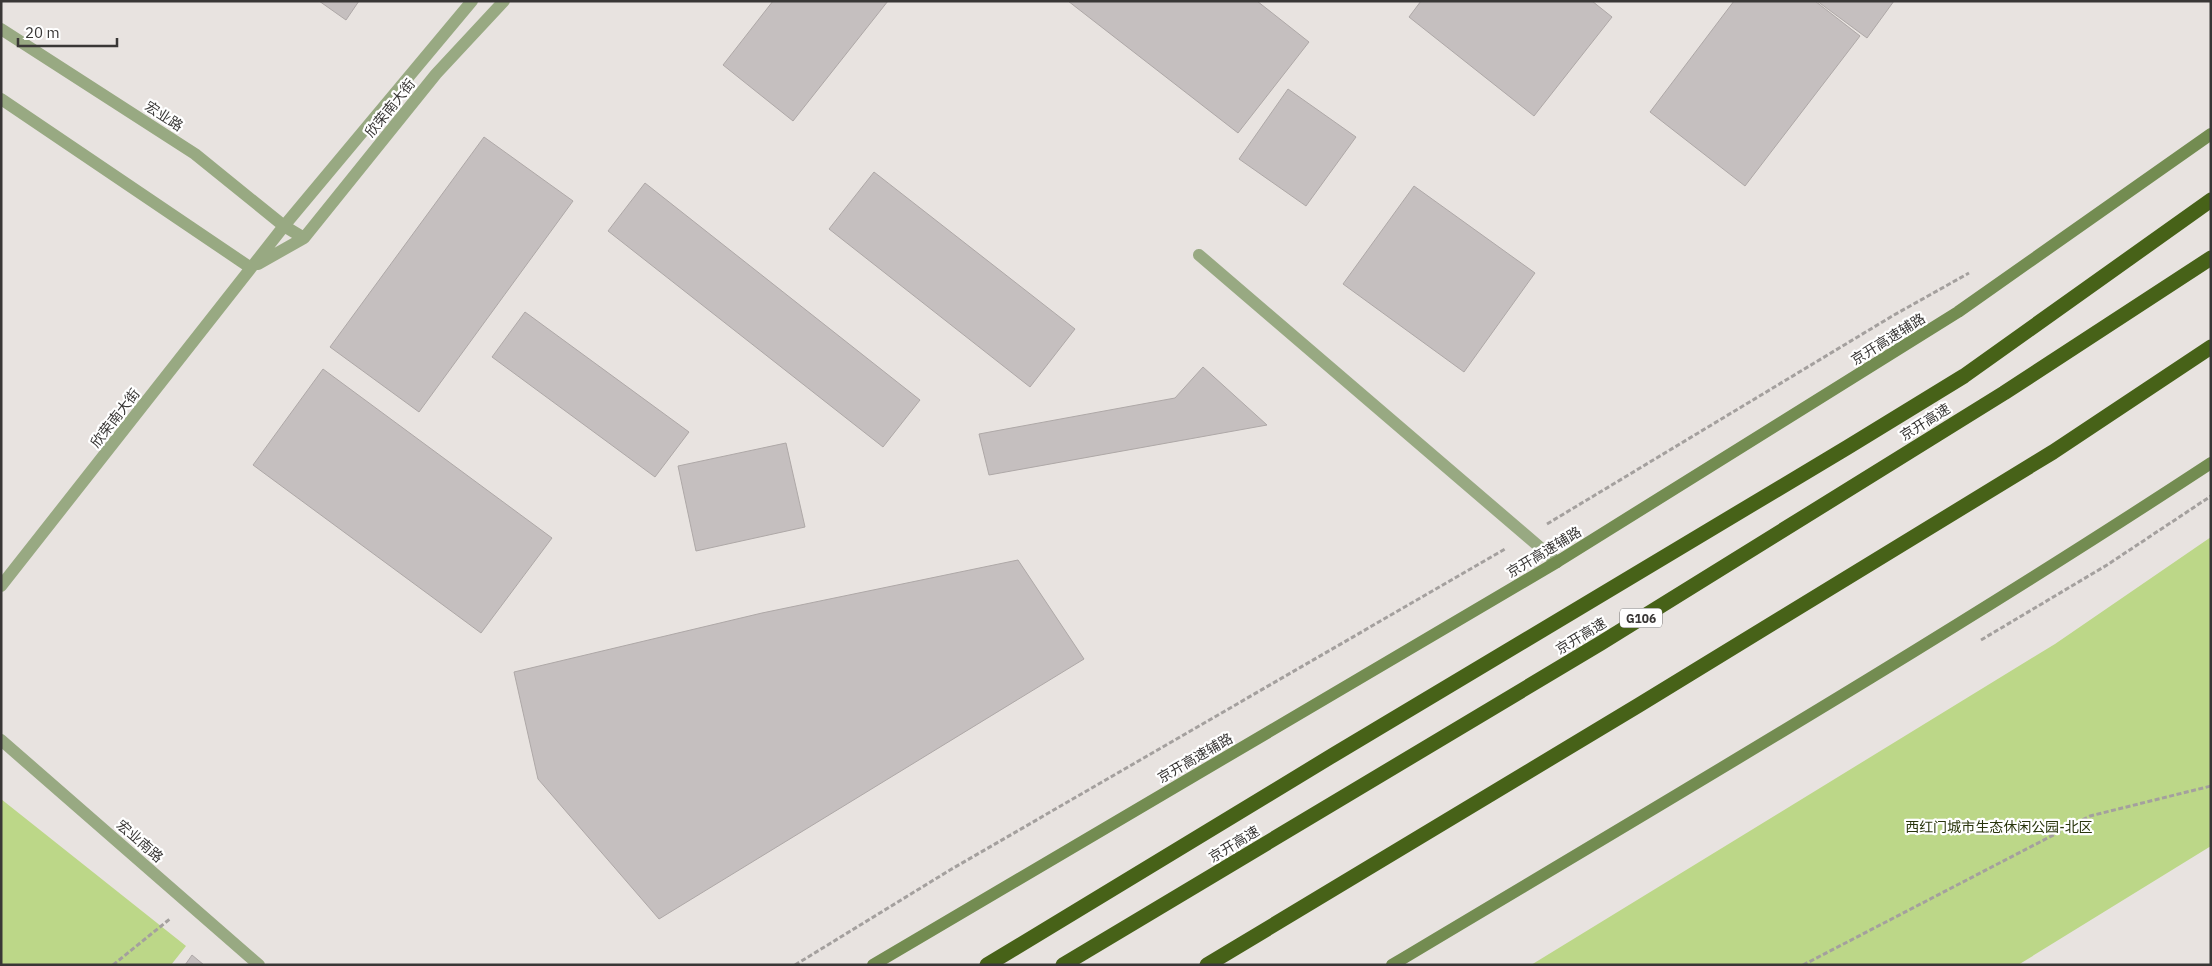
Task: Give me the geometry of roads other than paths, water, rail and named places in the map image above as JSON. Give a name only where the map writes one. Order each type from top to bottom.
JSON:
[{"type":"highway","points":[[988,965],[1352,743],[1848,448],[1964,376],[2211,200]]},
{"type":"highway","name":"京开高速","points":[[1063,965],[1601,643],[2004,392],[2211,258]]},
{"type":"highway","points":[[1207,965],[1639,706],[2053,452],[2211,347]]},
{"type":"main road","name":"京开高速辅路","points":[[872,965],[1557,562],[1958,312],[2211,134]]},
{"type":"main road","points":[[1392,965],[1692,786],[2112,528],[2211,463]]},
{"type":"street","name":"欣荣南大街","points":[[1,586],[284,226],[472,1]]},
{"type":"street","name":"欣荣南大街","points":[[251,268],[304,238],[436,74],[504,1]]},
{"type":"street","name":"宏业路","points":[[1,29],[195,154],[284,226],[304,238]]},
{"type":"street","points":[[1,100],[251,268]]},
{"type":"street","points":[[1199,255],[1557,562]]},
{"type":"street","name":"宏业南路","points":[[1,740],[258,965]]},
{"type":"park label","name":"西红门城市生态休闲公园-北区","points":[[1999,827]]}]
